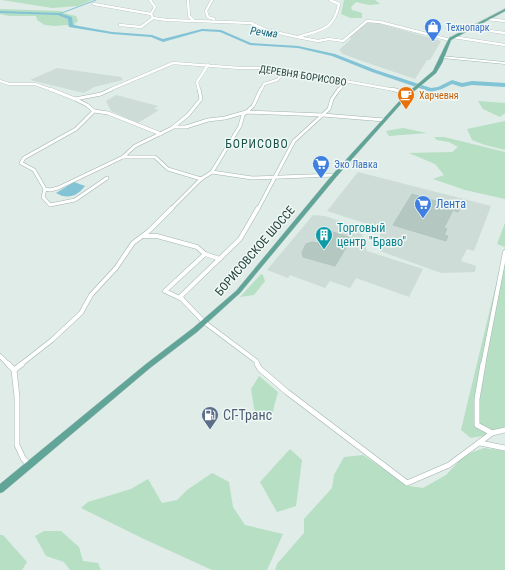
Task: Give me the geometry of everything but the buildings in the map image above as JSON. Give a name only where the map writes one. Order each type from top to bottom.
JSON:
[{"type":"main road","points":[[451,39],[468,28],[505,10]]},
{"type":"main road","name":"БОРИСОВСКОЕ ШОССЕ","points":[[0,489],[148,366],[204,322],[246,283],[384,120],[408,94],[436,70],[451,39]]},
{"type":"street","points":[[147,0],[150,1],[155,7],[151,14]]},
{"type":"street","points":[[188,0],[189,16],[194,21]]},
{"type":"street","points":[[212,0],[206,11],[208,17],[219,21]]},
{"type":"street","points":[[297,37],[323,31],[330,26],[338,14],[339,4],[330,0]]},
{"type":"street","points":[[94,4],[151,14]]},
{"type":"street","points":[[151,14],[153,18]]},
{"type":"street","points":[[120,25],[141,27],[153,18],[251,23],[262,29],[297,37],[318,41],[329,39],[343,41],[367,21],[380,22],[451,39],[505,45]]},
{"type":"street","points":[[487,19],[505,22]]},
{"type":"street","points":[[468,28],[505,33]]},
{"type":"street","points":[[442,58],[505,64]]},
{"type":"street","name":"ДЕРЕВНЯ БОРИСОВО","points":[[75,99],[101,94],[173,63],[263,67],[286,70],[390,89],[408,94]]},
{"type":"street","points":[[123,157],[130,148],[174,127],[191,113],[201,99],[197,82],[208,65]]},
{"type":"street","points":[[14,370],[52,340],[81,312],[91,295],[116,268],[133,243],[201,179],[212,172],[230,146],[240,126],[243,115],[253,106],[264,84],[277,80],[286,70]]},
{"type":"street","points":[[0,81],[9,84],[35,84],[75,99],[87,105],[94,111],[108,113],[161,134]]},
{"type":"street","points":[[182,299],[182,296],[240,239],[252,220],[294,141],[323,115],[329,108],[332,99],[346,81]]},
{"type":"street","points":[[94,111],[76,129],[24,158],[21,163],[34,170],[45,189],[43,197],[50,205],[75,200],[107,178]]},
{"type":"street","points":[[174,127],[186,127],[208,120],[225,118],[246,112],[323,115],[384,120]]},
{"type":"street","points":[[45,189],[50,190],[58,188],[123,157],[155,157],[168,169],[201,179]]},
{"type":"street","points":[[212,172],[252,178],[330,174],[336,175]]},
{"type":"street","points":[[142,236],[157,236],[197,247],[205,254],[220,259]]},
{"type":"street","points":[[492,433],[477,425],[475,409],[485,354],[503,277],[505,252]]},
{"type":"street","points":[[205,254],[165,292],[182,299],[204,322],[256,361],[260,369],[287,392],[408,483],[449,464],[492,433],[505,430]]},
{"type":"street","points":[[0,356],[14,370],[17,397],[17,445],[23,458],[29,465]]},
{"type":"street","points":[[480,443],[505,448]]},
{"type":"shaded area","points":[[365,22],[374,22],[441,41],[430,60],[427,60],[415,79],[343,54],[339,50],[351,39],[349,37]]},
{"type":"shaded area","points":[[57,68],[121,77],[123,80],[94,87],[84,93],[30,80]]},
{"type":"shaded area","points":[[116,95],[158,106],[154,109],[159,110],[138,123],[111,111],[106,101]]},
{"type":"shaded area","points":[[358,172],[491,206],[474,251],[467,249],[461,261],[476,266],[475,272],[441,273],[380,251],[380,228],[327,211]]},
{"type":"shaded area","points":[[313,215],[325,216],[360,228],[359,233],[362,234],[367,251],[423,269],[409,297],[356,278],[350,288],[330,281],[325,288],[290,275],[288,278],[267,270]]},
{"type":"green space","points":[[2,0],[92,0],[78,6],[52,8]]},
{"type":"green space","points":[[344,0],[375,0],[380,4],[369,5],[356,2],[351,7],[352,10],[362,13],[362,18],[351,18],[341,14]]},
{"type":"green space","points":[[0,9],[62,11],[63,13],[76,16],[78,21],[74,24],[81,28],[66,25],[45,25],[37,20],[36,16],[9,16],[0,14]]},
{"type":"green space","points":[[478,101],[505,103],[505,113],[500,117],[483,109]]},
{"type":"green space","points":[[505,121],[505,150],[472,140],[467,129]]},
{"type":"green space","points":[[403,128],[427,133],[389,136],[386,131]]},
{"type":"green space","points":[[434,137],[444,137],[505,152],[505,199],[465,190],[433,179],[444,175],[435,164],[409,153],[452,152],[458,147],[449,142],[437,140]]},
{"type":"green space","points":[[505,223],[505,247],[497,244]]},
{"type":"green space","points":[[505,247],[505,432],[471,438],[461,430]]},
{"type":"green space","points":[[261,274],[263,275],[265,281],[254,295],[240,297]]},
{"type":"green space","points":[[259,376],[278,392],[271,418],[255,414],[251,389]]},
{"type":"green space","points":[[484,448],[505,451],[505,570],[275,570],[277,564],[304,533],[304,519],[332,488],[334,475],[344,457],[363,455],[409,486],[423,488],[446,475],[465,455]]},
{"type":"green space","points":[[290,449],[302,460],[296,506],[277,512],[260,482]]},
{"type":"green space","points":[[212,473],[229,482],[233,507],[245,525],[283,534],[267,570],[212,570],[81,508],[88,502],[131,489],[148,479],[162,503],[177,500],[187,490]]},
{"type":"green space","points":[[44,531],[61,531],[79,547],[83,561],[98,563],[101,570],[70,570],[64,562],[46,556],[35,536]]},
{"type":"green space","points":[[0,535],[3,535],[27,562],[22,570],[0,570]]},
{"type":"water","points":[[74,182],[85,186],[72,196],[64,196],[56,193]]},
{"type":"waterway","points":[[59,14],[96,0]]},
{"type":"waterway","name":"Речма","points":[[0,12],[59,14],[70,18],[71,26],[112,33],[152,36],[163,41],[202,30],[221,31],[250,44],[298,47],[333,55],[374,71],[431,90],[440,88],[452,82],[462,85],[472,83],[505,85]]},
{"type":"place","name":"Технопарк","points":[[433,42]]},
{"type":"place","name":"Харчевня","points":[[406,110]]},
{"type":"place","name":"Эко Лавка","points":[[321,179]]},
{"type":"place","name":"Лента","points":[[423,219]]},
{"type":"place","name":"Торговый центр \"Браво\"","points":[[324,250]]},
{"type":"place","name":"СГ-Транс","points":[[210,430]]},
{"type":"district","name":"БОРИСОВО","points":[[257,144]]}]
